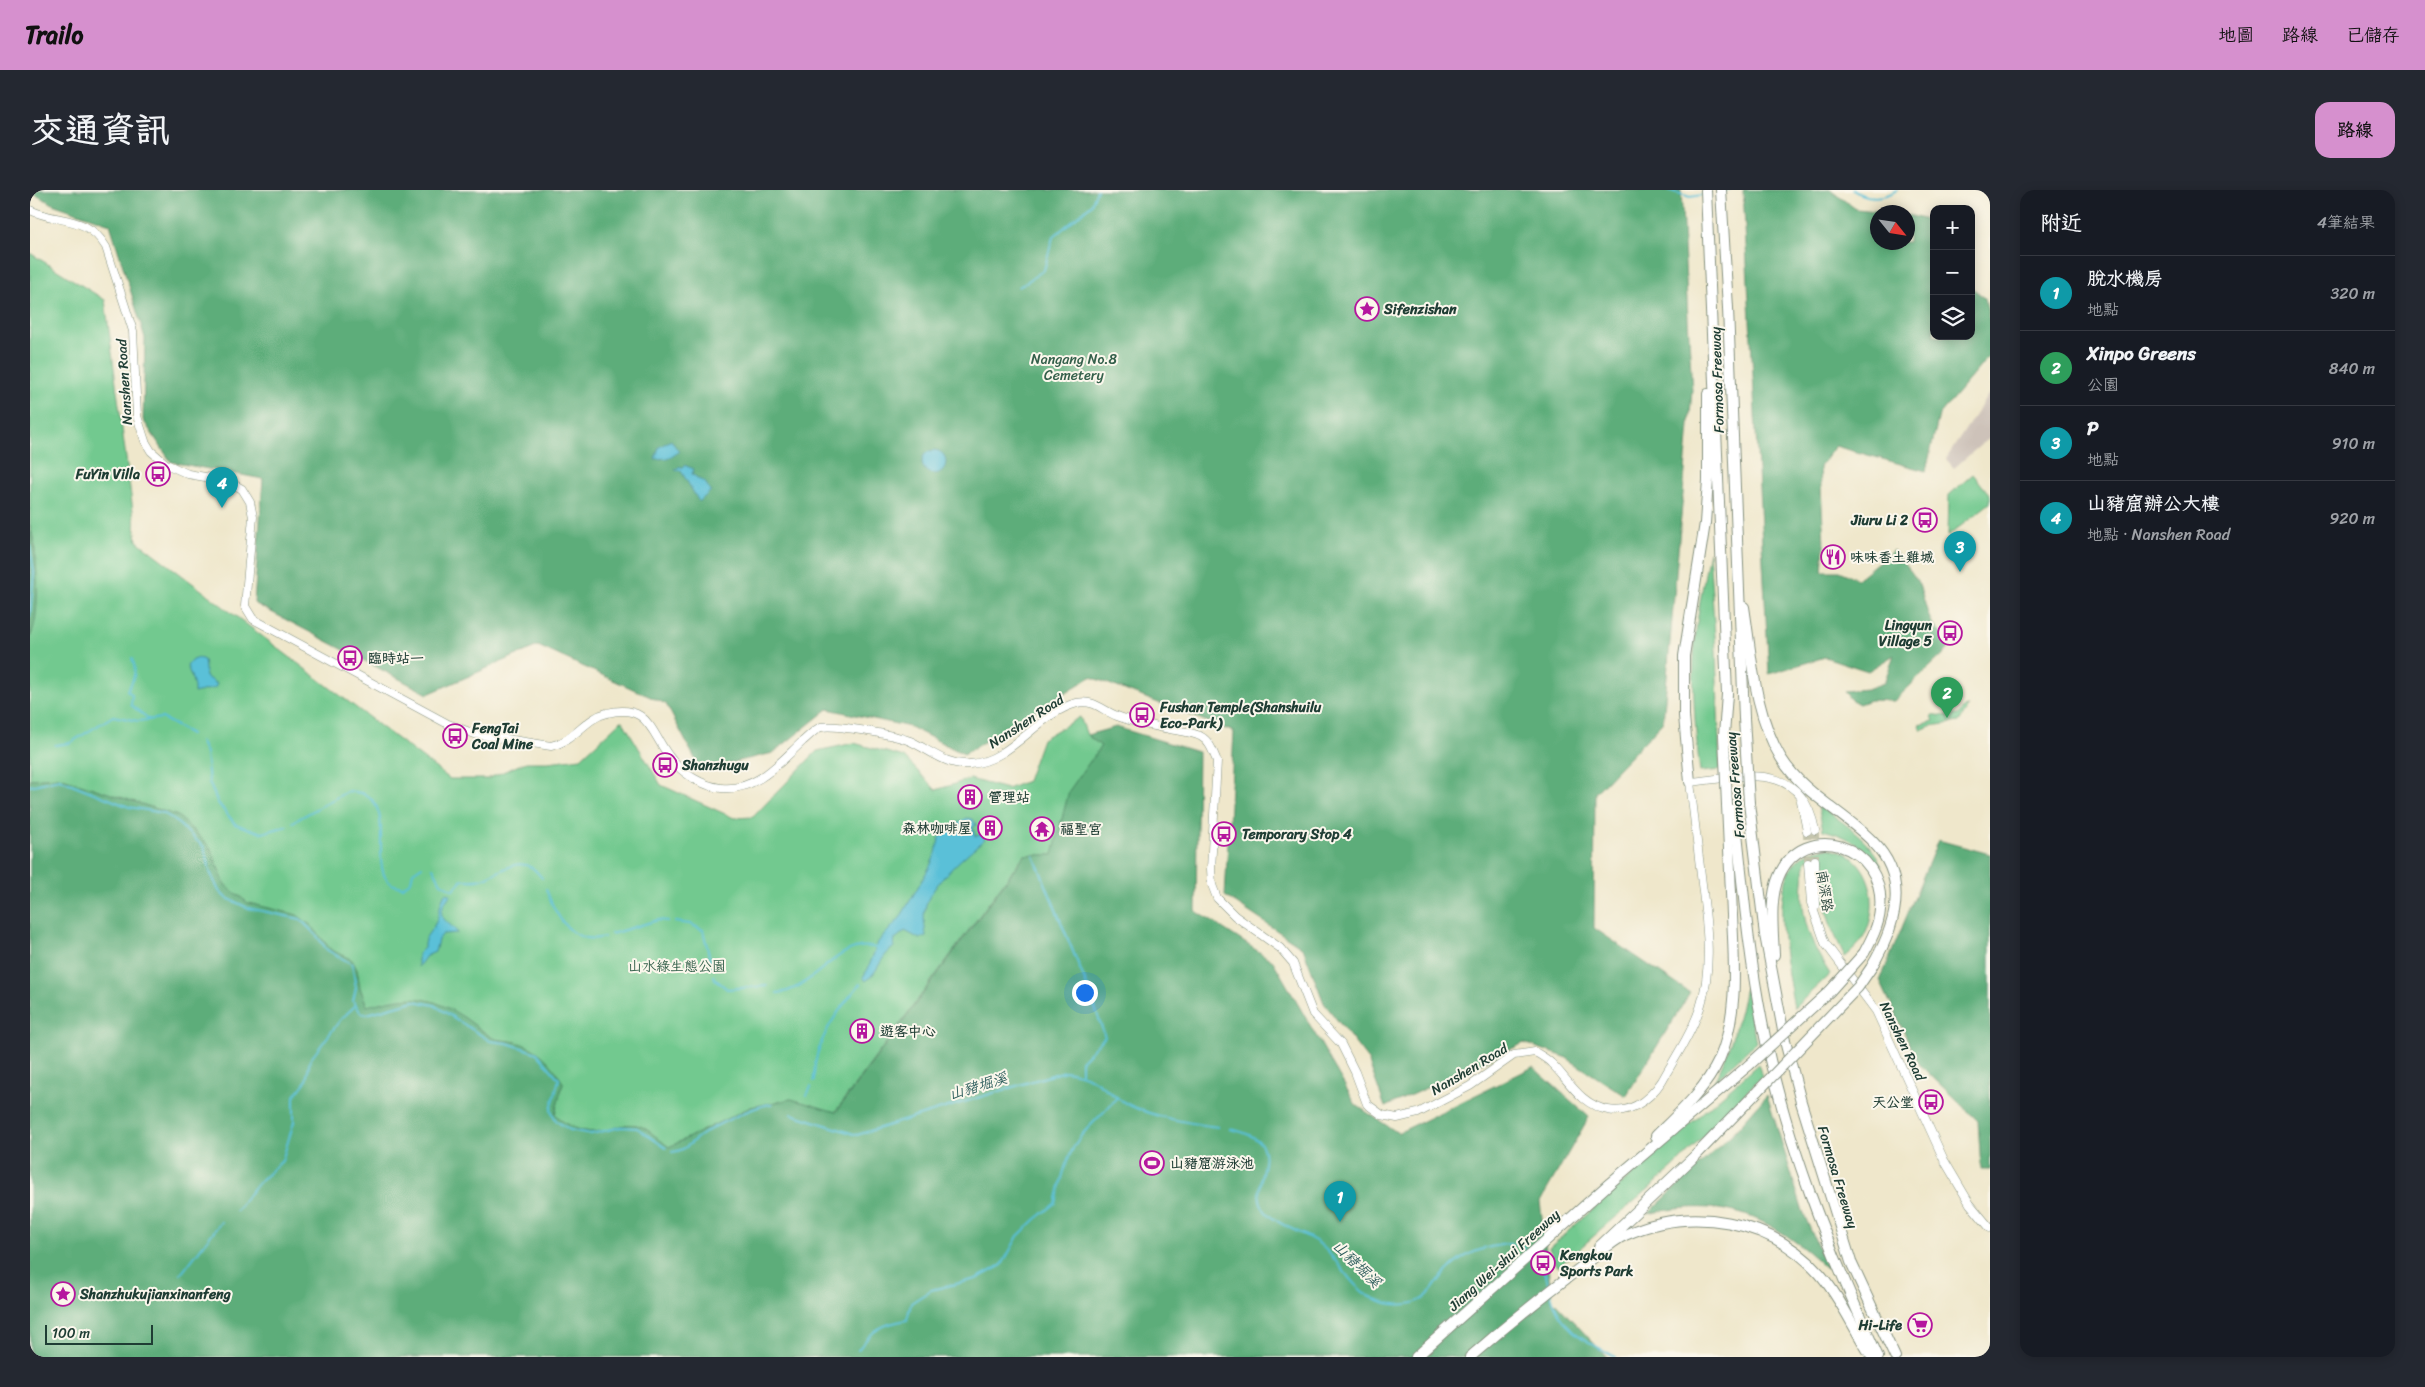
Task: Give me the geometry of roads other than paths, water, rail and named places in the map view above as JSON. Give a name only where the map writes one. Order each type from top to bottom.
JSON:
[{"type":"highway","name":"Formosa Freeway","points":[[1706,190],[1727,694],[1724,735],[1730,805],[1762,1022],[1782,1105],[1807,1187],[1838,1269],[1878,1357]]},
{"type":"highway","name":"Formosa Freeway","points":[[1721,190],[1724,268],[1728,308],[1736,549],[1749,804],[1765,935],[1786,1041],[1801,1102],[1851,1262],[1895,1357]]},
{"type":"highway","points":[[1690,782],[1684,716],[1684,656],[1705,523],[1708,480],[1707,414],[1710,320]]},
{"type":"highway","points":[[1566,1278],[1649,1200],[1858,987],[1889,935],[1896,904],[1895,884],[1884,856],[1874,843],[1804,785],[1783,760],[1767,730],[1761,712],[1736,549]]},
{"type":"highway","points":[[1610,1183],[1686,1106],[1705,1083],[1718,1061],[1728,1035],[1735,982],[1730,805]]},
{"type":"highway","points":[[1610,1183],[1749,1064],[1830,991],[1864,953],[1875,930],[1880,910],[1879,886],[1874,873],[1865,860],[1853,851],[1830,844],[1815,845],[1793,856],[1786,864],[1774,889],[1773,923],[1776,986]]},
{"type":"highway","name":"Jiang Wei-shui Freeway","points":[[1416,1357],[1610,1183]]},
{"type":"highway","points":[[1471,1356],[1566,1278],[1624,1235],[1678,1219],[1700,1219],[1733,1222],[1766,1233],[1799,1254],[1820,1274],[1872,1357]]},
{"type":"main road","name":"Nanshen Road","points":[[30,210],[44,216],[77,222],[98,236],[106,247],[133,331],[138,423],[151,451],[166,464],[179,471],[222,479],[237,485],[250,502],[253,517],[245,606],[253,619],[448,724],[475,734],[551,746],[562,744],[592,720],[606,713],[623,712],[640,715],[652,725],[671,760],[703,784],[722,789],[743,787],[759,780],[810,735],[822,727],[843,728],[894,736],[910,741],[934,756],[952,763],[970,764],[995,756],[1060,712],[1078,703],[1100,705],[1115,716],[1201,736],[1212,747],[1217,761],[1211,869],[1212,885],[1217,898],[1236,916],[1280,948],[1293,963],[1314,1014],[1340,1044],[1356,1072],[1367,1104],[1382,1115],[1397,1118],[1418,1113],[1470,1086],[1514,1055],[1535,1052],[1550,1062],[1581,1097],[1598,1107],[1619,1111],[1638,1104],[1652,1095],[1663,1080],[1690,1033],[1700,1007],[1707,972],[1707,928],[1690,782]]},
{"type":"main road","points":[[1690,782],[1769,776],[1778,779],[1797,793],[1807,804],[1811,830]]},
{"type":"main road","name":"南深路","points":[[1812,862],[1811,903],[1817,923]]},
{"type":"main road","name":"Nanshen Road","points":[[1817,923],[1831,952],[1876,1011],[1944,1160],[1970,1204],[1990,1228]]},
{"type":"water","points":[[671,440],[679,452],[670,458],[655,459],[659,447]]},
{"type":"water","points":[[934,450],[943,453],[946,462],[943,471],[934,474],[925,471],[922,462],[925,453]]},
{"type":"water","points":[[684,465],[694,469],[692,474],[704,481],[711,491],[699,502],[681,471],[675,470],[680,466],[682,468]]},
{"type":"water","points":[[199,658],[204,660],[206,677],[217,684],[215,688],[194,693],[193,683],[187,666],[192,660]]},
{"type":"water","points":[[967,818],[973,819],[976,825],[973,827],[975,836],[981,835],[985,839],[941,880],[934,890],[924,912],[926,936],[920,939],[905,931],[895,939],[894,947],[866,981],[863,977],[878,942],[900,918],[929,868],[936,853],[939,839],[947,829]]},
{"type":"water","points":[[445,893],[451,894],[442,909],[443,917],[458,933],[443,934],[438,940],[435,952],[426,956],[418,967],[418,954],[424,948],[426,938],[437,920]]},
{"type":"waterway","points":[[1019,287],[1044,270],[1053,237],[1091,205],[1097,190]]},
{"type":"waterway","points":[[1668,190],[1690,197],[1702,195]]},
{"type":"waterway","points":[[1723,191],[1730,190]]},
{"type":"waterway","points":[[1853,190],[1863,195],[1875,197],[1897,190]]},
{"type":"waterway","points":[[30,546],[34,572],[30,616]]},
{"type":"waterway","points":[[132,658],[134,675],[127,690],[132,695],[131,705],[150,720]]},
{"type":"waterway","name":"山豬堀溪","points":[[55,745],[70,743],[113,716],[138,721],[162,718],[191,734]]},
{"type":"waterway","name":"山豬堀溪","points":[[200,741],[206,753],[209,782],[218,803],[235,824],[262,833],[287,826]]},
{"type":"waterway","points":[[30,786],[59,779],[129,807],[163,813],[173,819],[204,847],[210,872],[219,891],[225,897],[248,908],[300,919],[317,936],[327,950],[352,964],[356,988],[353,1001],[361,1013],[367,1014],[414,1001],[434,1005],[490,1041],[507,1043],[537,1053],[559,1079],[551,1110],[556,1121],[570,1130],[591,1134],[621,1127],[637,1128],[666,1148]]},
{"type":"waterway","name":"山豬堀溪","points":[[293,822],[348,791],[362,793],[374,802],[379,813],[382,866],[385,877],[392,884],[403,887],[411,881],[413,872],[422,866]]},
{"type":"waterway","points":[[1034,856],[1090,993],[1105,1037],[1081,1061],[1081,1073]]},
{"type":"waterway","name":"山豬堀溪","points":[[433,868],[441,883],[453,890],[462,880],[482,879],[505,868],[520,864],[527,865],[535,870],[542,878]]},
{"type":"waterway","name":"山豬堀溪","points":[[546,889],[554,909],[566,926],[574,933],[593,939],[604,937]]},
{"type":"waterway","name":"山豬堀溪","points":[[611,934],[658,920],[668,921]]},
{"type":"waterway","name":"山豬堀溪","points":[[675,922],[690,924],[703,930],[712,968]]},
{"type":"waterway","name":"山豬堀溪","points":[[777,993],[803,984],[837,957],[849,950],[862,947],[876,948]]},
{"type":"waterway","name":"山豬堀溪","points":[[714,976],[727,989],[767,986]]},
{"type":"waterway","name":"山豬堀溪","points":[[814,1081],[814,1067],[817,1054],[828,1028],[860,984]]},
{"type":"waterway","points":[[236,1211],[258,1183],[282,1161],[294,1122],[294,1097],[306,1081],[310,1060],[341,1019],[355,1006]]},
{"type":"waterway","name":"山豬堀溪","points":[[792,1114],[857,1135],[1065,1071],[1087,1076],[1120,1100],[1139,1110],[1196,1124],[1218,1127]]},
{"type":"waterway","name":"山豬堀溪","points":[[807,1095],[811,1087]]},
{"type":"waterway","points":[[858,1350],[874,1332],[891,1323],[907,1320],[911,1303],[931,1290],[976,1279],[1002,1265],[1018,1236],[1056,1203],[1065,1169],[1075,1144],[1117,1097]]},
{"type":"waterway","points":[[672,1152],[684,1148],[707,1131],[736,1116],[772,1104]]},
{"type":"waterway","name":"山豬堀溪","points":[[1230,1129],[1250,1135],[1260,1143],[1264,1153],[1260,1199],[1265,1211],[1282,1224],[1317,1242],[1331,1255],[1362,1291],[1376,1299],[1396,1304],[1417,1302],[1428,1295],[1453,1265],[1482,1249],[1512,1244],[1523,1246],[1528,1251]]},
{"type":"waterway","points":[[181,1274],[221,1222]]},
{"type":"waterway","name":"山豬堀溪","points":[[1533,1257],[1546,1275],[1549,1287]]},
{"type":"waterway","name":"山豬堀溪","points":[[1551,1294],[1555,1306],[1568,1326],[1585,1340],[1616,1357]]},
{"type":"tunnel","points":[[1815,830],[1815,860]]},
{"type":"tunnel","points":[[1807,831],[1808,863]]},
{"type":"place","name":"Sifenzishan","points":[[1367,309]]},
{"type":"place","name":"FuYin Villa","points":[[158,474]]},
{"type":"place","name":"山豬窟辦公大樓","points":[[222,508]]},
{"type":"place","name":"Jiuru Li 2","points":[[1925,520]]},
{"type":"place","name":"味味香土雞城","points":[[1833,557]]},
{"type":"place","name":"P","points":[[1960,572]]},
{"type":"place","name":"Lingyun Village 5","points":[[1950,633]]},
{"type":"place","name":"臨時站一","points":[[350,658]]},
{"type":"place","name":"Fushan Temple(Shanshuilu Eco-Park)","points":[[1142,715]]},
{"type":"place","name":"Xinpo Greens","points":[[1947,718]]},
{"type":"place","name":"FengTai Coal Mine","points":[[455,736]]},
{"type":"place","name":"Shanzhugu","points":[[665,765]]},
{"type":"place","name":"管理站","points":[[970,797]]},
{"type":"place","name":"森林咖啡屋","points":[[990,828]]},
{"type":"place","name":"福聖宮","points":[[1042,829]]},
{"type":"place","name":"Temporary Stop 4","points":[[1224,834]]},
{"type":"place","name":"遊客中心","points":[[862,1031]]},
{"type":"place","name":"天公堂","points":[[1931,1102]]},
{"type":"place","name":"山豬窟游泳池","points":[[1152,1163]]},
{"type":"place","name":"脫水機房","points":[[1340,1222]]},
{"type":"place","name":"Kengkou Sports Park","points":[[1543,1263]]},
{"type":"place","name":"Shanzhukujianxinanfeng","points":[[63,1294]]},
{"type":"place","name":"Hi-Life","points":[[1920,1325]]},
{"type":"park label","name":"Nangang No.8 Cemetery","points":[[1074,367]]},
{"type":"park label","name":"山水綠生態公園","points":[[677,966]]}]
